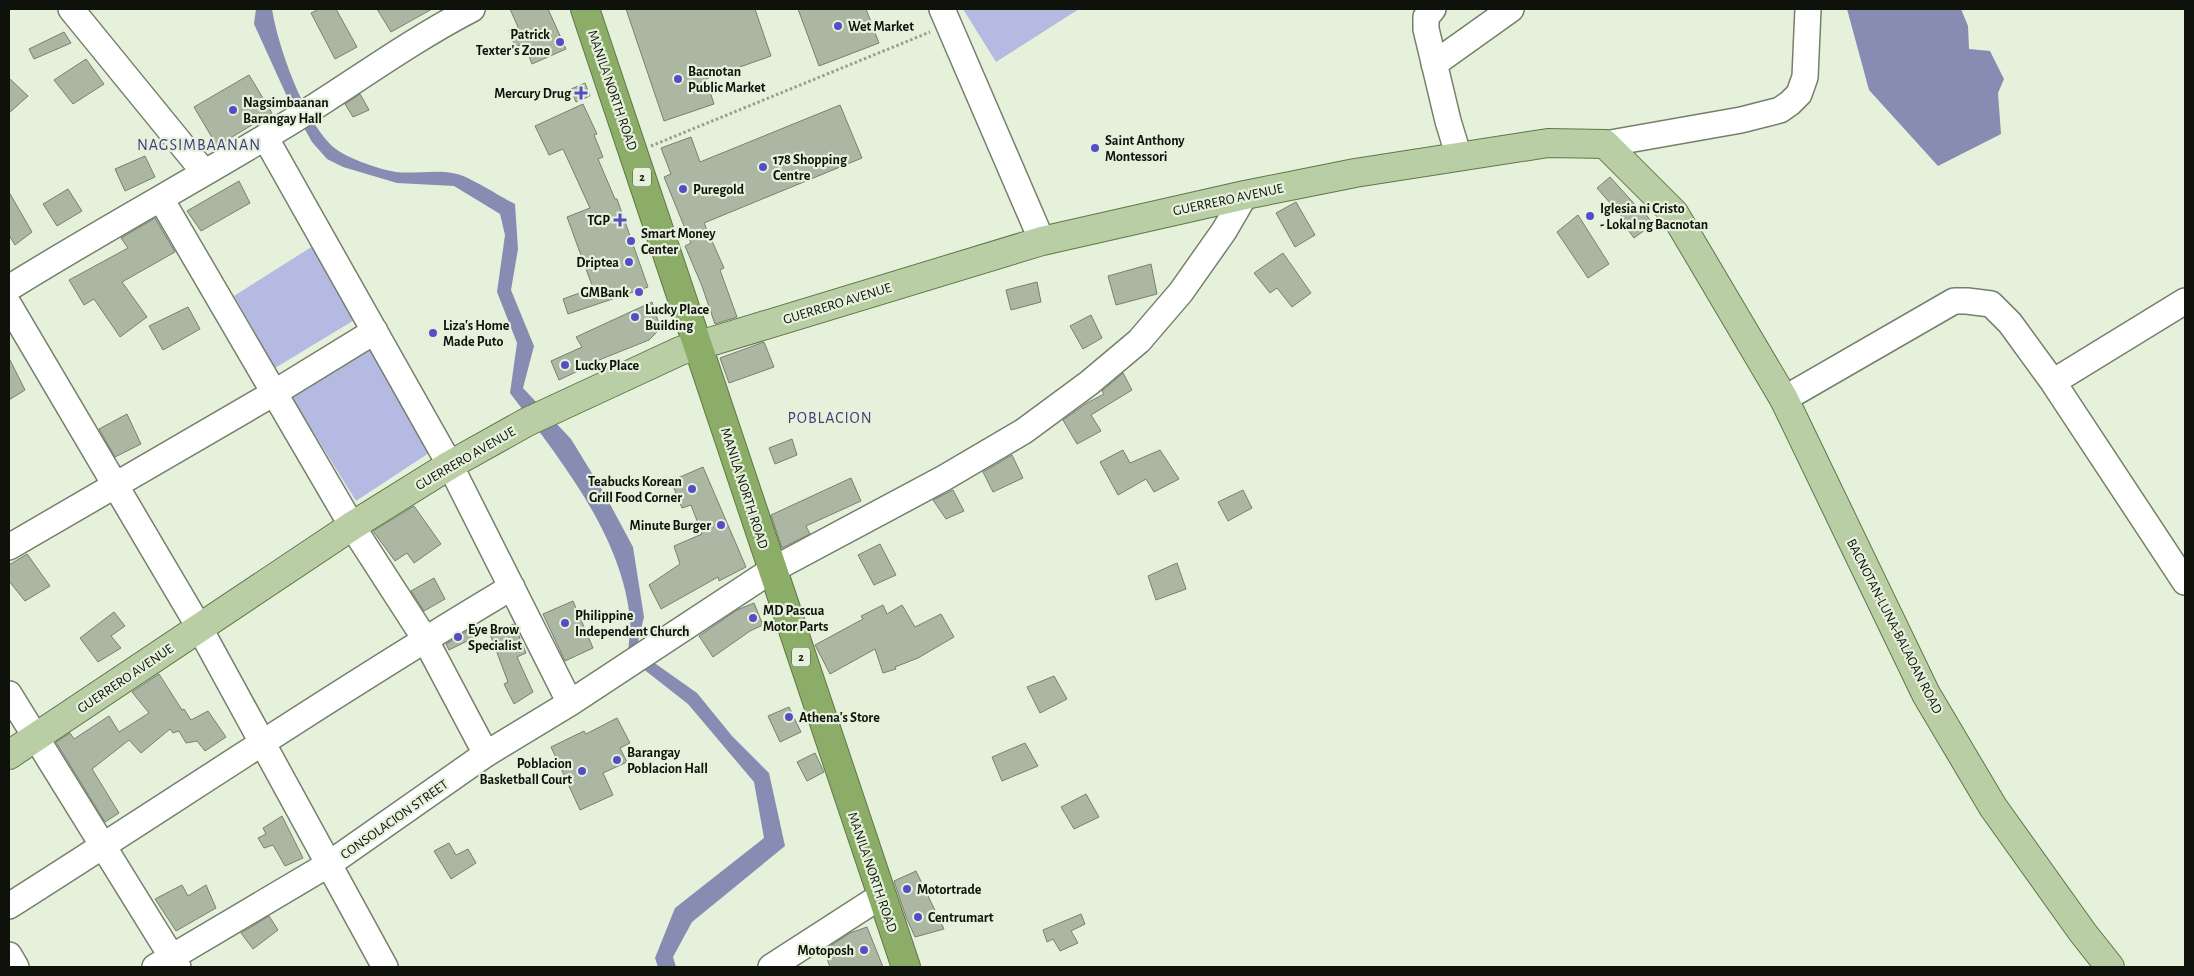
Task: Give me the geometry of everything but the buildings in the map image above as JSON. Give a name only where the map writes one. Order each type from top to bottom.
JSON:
[{"type":"highway","name":"MANILA NORTH ROAD","points":[[585,9],[906,967]]},
{"type":"main road","name":"GUERRERO AVENUE","points":[[9,755],[352,526],[450,465],[538,417],[680,351],[1042,241],[1245,195],[1355,173],[1548,144],[1605,144]]},
{"type":"main road","name":"BACNOTAN-LUNA-BALAOAN ROAD","points":[[1605,144],[1674,213],[1784,399],[1926,694],[1993,807],[2083,933],[2110,967]]},
{"type":"street","points":[[71,9],[204,172]]},
{"type":"street","points":[[9,288],[89,238],[161,199],[291,122],[472,9]]},
{"type":"street","points":[[1433,9],[1426,17],[1426,23],[1448,121],[1459,157]]},
{"type":"street","points":[[1434,64],[1511,9]]},
{"type":"street","points":[[1605,144],[1741,120],[1780,110],[1799,94],[1803,86],[1808,53],[1808,9]]},
{"type":"street","points":[[945,16],[1042,241]]},
{"type":"street","points":[[265,137],[450,465],[570,703]]},
{"type":"street","name":"CONSOLACION STREET","points":[[168,963],[329,864],[486,754],[570,703],[772,570],[944,478],[1024,431],[1089,383],[1139,340],[1181,292],[1224,231],[1245,195]]},
{"type":"street","points":[[161,199],[352,526],[425,639],[486,754]]},
{"type":"street","points":[[2053,382],[2185,301]]},
{"type":"street","points":[[1784,399],[1954,302],[1990,304],[1998,309],[2053,382],[2185,582]]},
{"type":"street","points":[[9,305],[199,627],[385,967]]},
{"type":"street","points":[[9,547],[274,393],[375,331]]},
{"type":"street","points":[[9,906],[425,639],[512,587]]},
{"type":"street","points":[[9,694],[104,846],[168,963]]},
{"type":"street","points":[[771,967],[881,896]]},
{"type":"street","points":[[9,956],[16,967]]},
{"type":"path","points":[[648,147],[945,16]]},
{"type":"shaded area","points":[[256,9],[272,9],[286,61],[301,99],[320,132],[336,149],[361,162],[396,172],[443,172],[457,174],[478,183],[515,204],[518,249],[511,290],[534,346],[523,388],[571,439],[604,493],[633,547],[644,617],[636,650],[697,693],[732,736],[769,773],[785,846],[692,922],[673,957],[676,967],[658,967],[655,958],[675,908],[764,838],[754,782],[688,704],[628,657],[630,619],[625,588],[615,557],[585,499],[548,444],[510,393],[517,343],[497,292],[505,235],[500,214],[454,186],[397,183],[343,167],[327,159],[312,142],[289,101],[254,24]]},
{"type":"shaded area","points":[[963,9],[1079,9],[996,62]]},
{"type":"shaded area","points":[[1847,9],[1961,9],[1968,26],[1969,49],[1990,51],[2004,79],[1998,93],[2001,134],[1938,166],[1869,90]]},
{"type":"shaded area","points":[[313,246],[356,319],[275,368],[234,296]]},
{"type":"shaded area","points":[[371,335],[435,449],[356,501],[289,393]]},
{"type":"place","name":"Wet Market","points":[[838,26]]},
{"type":"place","name":"Patrick Texter's Zone","points":[[560,42]]},
{"type":"place","name":"Bacnotan Public Market","points":[[678,79]]},
{"type":"place","name":"Mercury Drug","points":[[581,93]]},
{"type":"place","name":"Nagsimbaanan Barangay Hall","points":[[233,110]]},
{"type":"place","name":"Saint Anthony Montessori","points":[[1095,148]]},
{"type":"place","name":"178 Shopping Centre","points":[[763,167]]},
{"type":"place","name":"Puregold","points":[[683,189]]},
{"type":"place","name":"Iglesia ni Cristo - Lokal ng Bacnotan","points":[[1590,216]]},
{"type":"place","name":"TGP","points":[[620,220]]},
{"type":"place","name":"Smart Money Center","points":[[631,241]]},
{"type":"place","name":"Driptea","points":[[629,262]]},
{"type":"place","name":"GMBank","points":[[639,292]]},
{"type":"place","name":"Lucky Place Building","points":[[635,317]]},
{"type":"place","name":"Liza's Home Made Puto","points":[[433,333]]},
{"type":"place","name":"Lucky Place","points":[[565,365]]},
{"type":"place","name":"Teabucks Korean Grill Food Corner","points":[[692,489]]},
{"type":"place","name":"Minute Burger","points":[[721,525]]},
{"type":"place","name":"MD Pascua Motor Parts","points":[[753,618]]},
{"type":"place","name":"Philippine Independent Church","points":[[565,623]]},
{"type":"place","name":"Eye Brow Specialist","points":[[458,637]]},
{"type":"place","name":"Athena's Store","points":[[789,717]]},
{"type":"place","name":"Barangay Poblacion Hall","points":[[617,760]]},
{"type":"place","name":"Poblacion Basketball Court","points":[[582,771]]},
{"type":"place","name":"Motortrade","points":[[907,889]]},
{"type":"place","name":"Centrumart","points":[[918,917]]},
{"type":"place","name":"Motoposh","points":[[864,950]]},
{"type":"district","name":"NAGSIMBAANAN","points":[[199,144]]},
{"type":"district","name":"POBLACION","points":[[830,417]]}]
